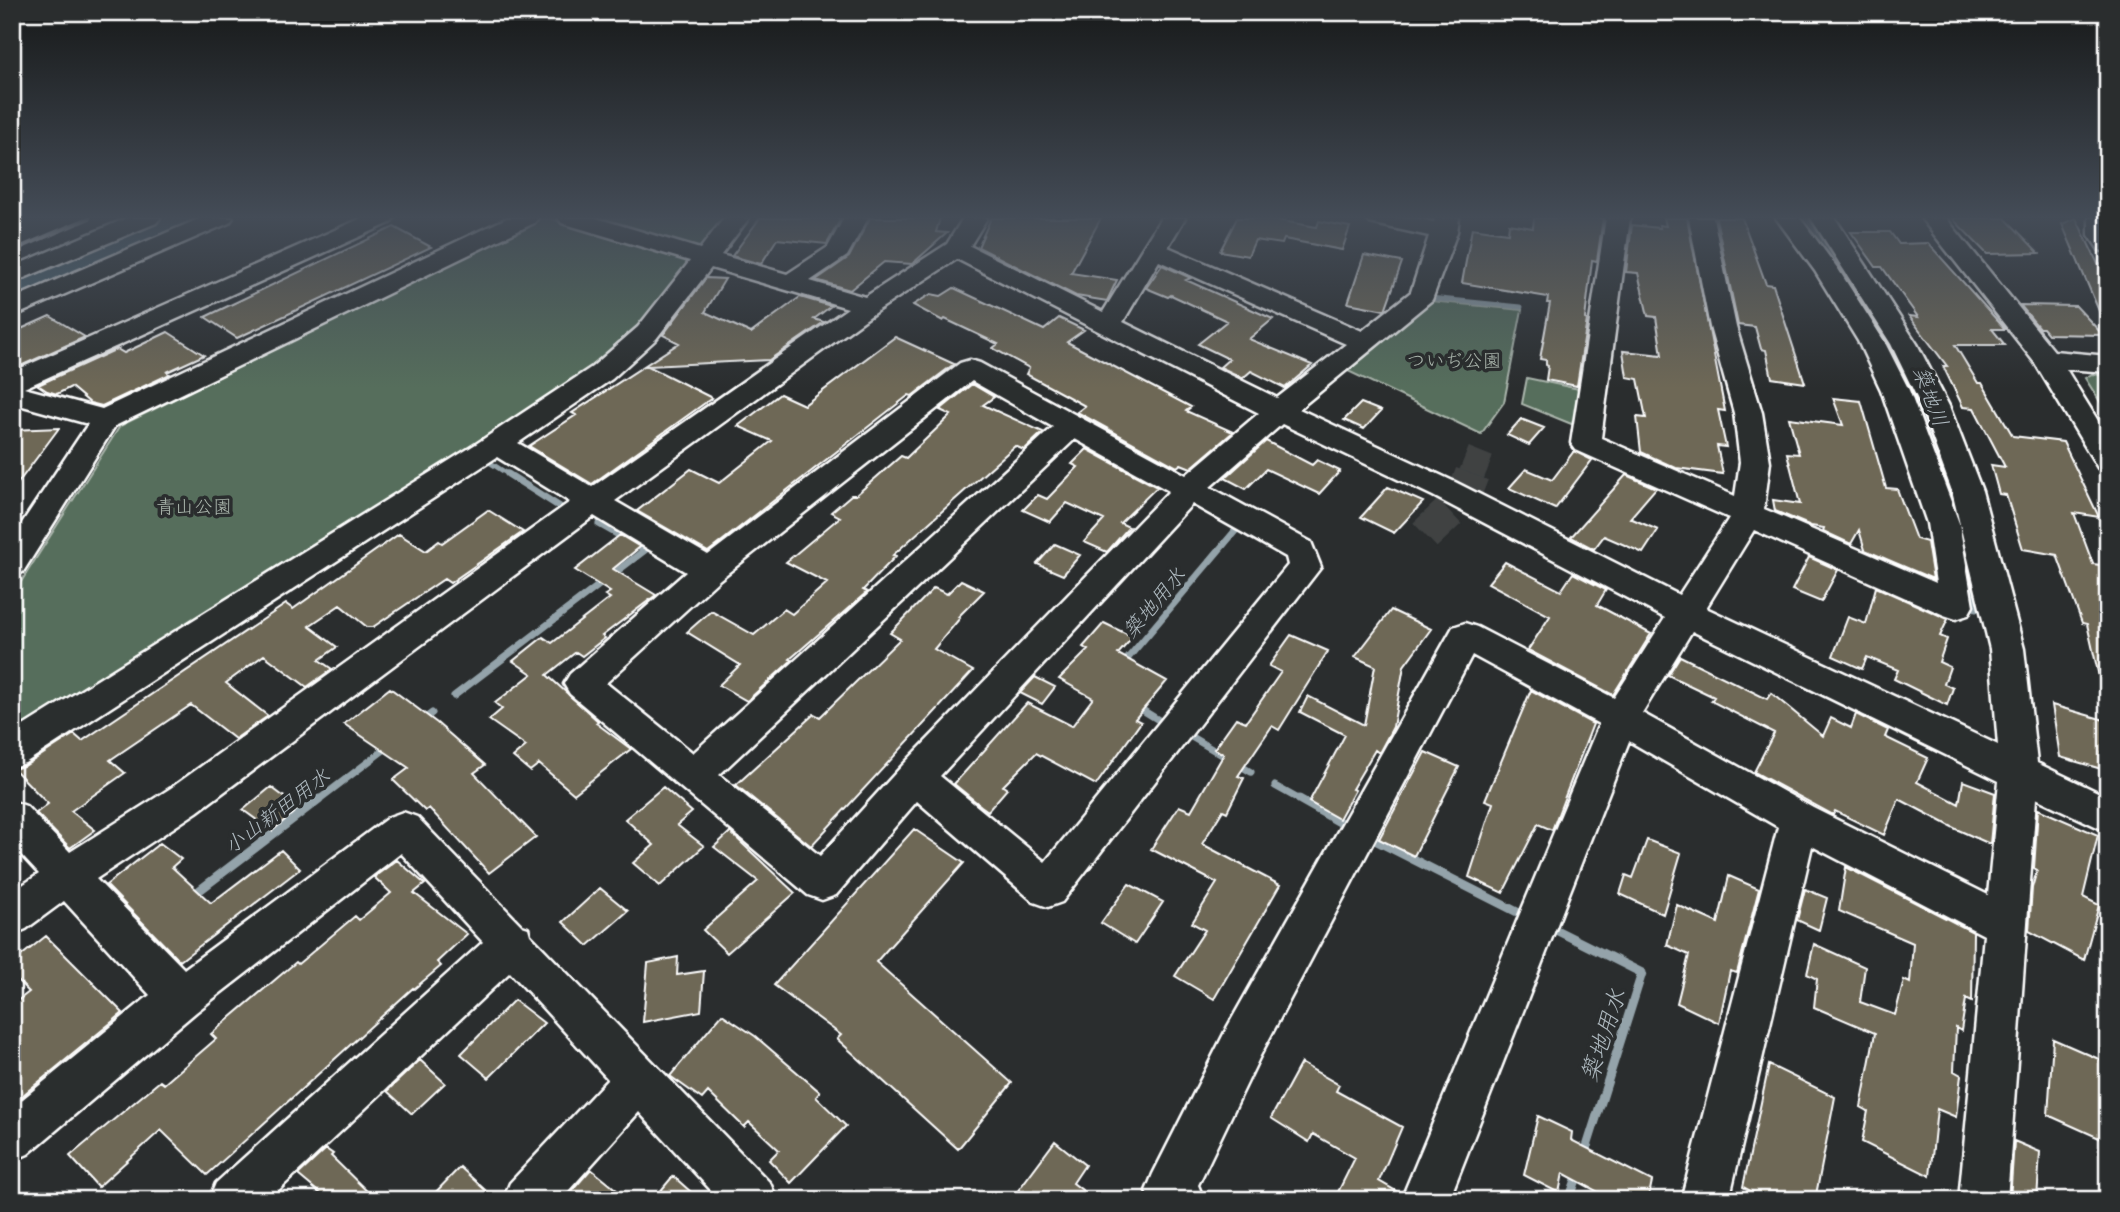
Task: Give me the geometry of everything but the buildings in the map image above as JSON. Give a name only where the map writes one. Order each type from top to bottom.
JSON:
[{"type":"street","points":[[12,309],[91,275]]},
{"type":"street","points":[[12,383],[255,275]]},
{"type":"street","points":[[12,564],[105,419],[408,275]]},
{"type":"street","points":[[12,752],[497,444],[602,373],[647,333],[692,275]]},
{"type":"street","points":[[766,275],[868,306]]},
{"type":"street","points":[[792,282],[803,275]]},
{"type":"street","points":[[12,916],[66,877],[184,800],[593,501],[917,275]]},
{"type":"street","points":[[1006,275],[1279,411],[1444,489],[1685,612],[2108,815]]},
{"type":"street","points":[[1108,326],[1139,275]]},
{"type":"street","points":[[1210,275],[1364,342]]},
{"type":"street","points":[[915,777],[1048,889],[1305,567],[1300,550],[1190,488],[970,369],[709,572],[582,684],[822,882],[915,777],[1190,488],[1279,411],[1423,295],[1430,275]]},
{"type":"street","points":[[1610,275],[1586,443],[1956,606],[1943,523],[1895,390],[1871,341],[1829,275]]},
{"type":"street","points":[[1425,1200],[1620,718],[1748,513],[1755,462],[1748,413],[1723,327],[1712,275]]},
{"type":"street","points":[[1859,275],[1904,344],[1935,406],[1967,491],[2007,649],[2020,772],[1983,1200]]},
{"type":"street","points":[[1974,275],[2046,359],[2108,461]]},
{"type":"street","points":[[2046,359],[2108,364]]},
{"type":"street","points":[[12,394],[105,419]]},
{"type":"street","points":[[693,776],[1072,426]]},
{"type":"street","points":[[497,444],[709,572]]},
{"type":"street","points":[[1180,1200],[1170,1191],[1244,1041],[1465,636],[1620,718],[1800,820],[2005,925]]},
{"type":"street","points":[[12,818],[181,997]]},
{"type":"street","points":[[1705,1200],[1800,820]]},
{"type":"street","points":[[12,1138],[181,997],[403,829],[513,942],[753,1200]]},
{"type":"street","points":[[233,1200],[513,942]]},
{"type":"street","points":[[527,1200],[639,1079]]},
{"type":"green space","name":"青山公園","points":[[426,275],[682,275],[640,330],[581,381],[12,747],[12,596],[120,426]]},
{"type":"green space","name":"ついぢ公園","points":[[1430,301],[1522,310],[1504,402],[1481,434],[1348,371]]},
{"type":"green space","points":[[2092,374],[2108,376],[2108,414],[2085,378]]},
{"type":"green space","points":[[1527,378],[1579,389],[1574,425],[1522,404]]},
{"type":"waterway","points":[[12,290],[47,275]]},
{"type":"waterway","name":"築地用水","points":[[1426,301],[1430,298],[1521,307]]},
{"type":"waterway","name":"築地川","points":[[1882,329],[1900,361]]},
{"type":"waterway","name":"築地川","points":[[1905,372],[1943,476]]},
{"type":"waterway","name":"小山新田用水","points":[[489,462],[511,476]]},
{"type":"waterway","name":"小山新田用水","points":[[508,474],[560,507]]},
{"type":"waterway","name":"築地川","points":[[1943,474],[1959,518]]},
{"type":"waterway","name":"小山新田用水","points":[[454,696],[645,550],[599,524]]},
{"type":"waterway","name":"築地用水","points":[[1123,664],[1241,524]]},
{"type":"waterway","name":"築地川","points":[[1962,530],[1976,608]]},
{"type":"waterway","name":"築地用水","points":[[1136,706],[1165,724]]},
{"type":"waterway","name":"小山新田用水","points":[[420,722],[432,713]]},
{"type":"waterway","name":"築地用水","points":[[1188,735],[1251,772]]},
{"type":"waterway","name":"小山新田用水","points":[[317,801],[389,746]]},
{"type":"waterway","name":"築地用水","points":[[1275,786],[1302,801]]},
{"type":"waterway","name":"小山新田用水","points":[[192,896],[319,799]]},
{"type":"waterway","name":"築地用水","points":[[1299,799],[1345,825]]},
{"type":"waterway","name":"築地用水","points":[[1371,838],[1525,916]]},
{"type":"waterway","name":"築地用水","points":[[1556,930],[1642,973],[1584,1156]]},
{"type":"waterway","name":"築地用水","points":[[1569,1200],[1578,1174]]},
{"type":"tunnel","points":[[1471,476],[1482,449]]},
{"type":"tunnel","points":[[1425,535],[1462,500],[1472,474]]}]
